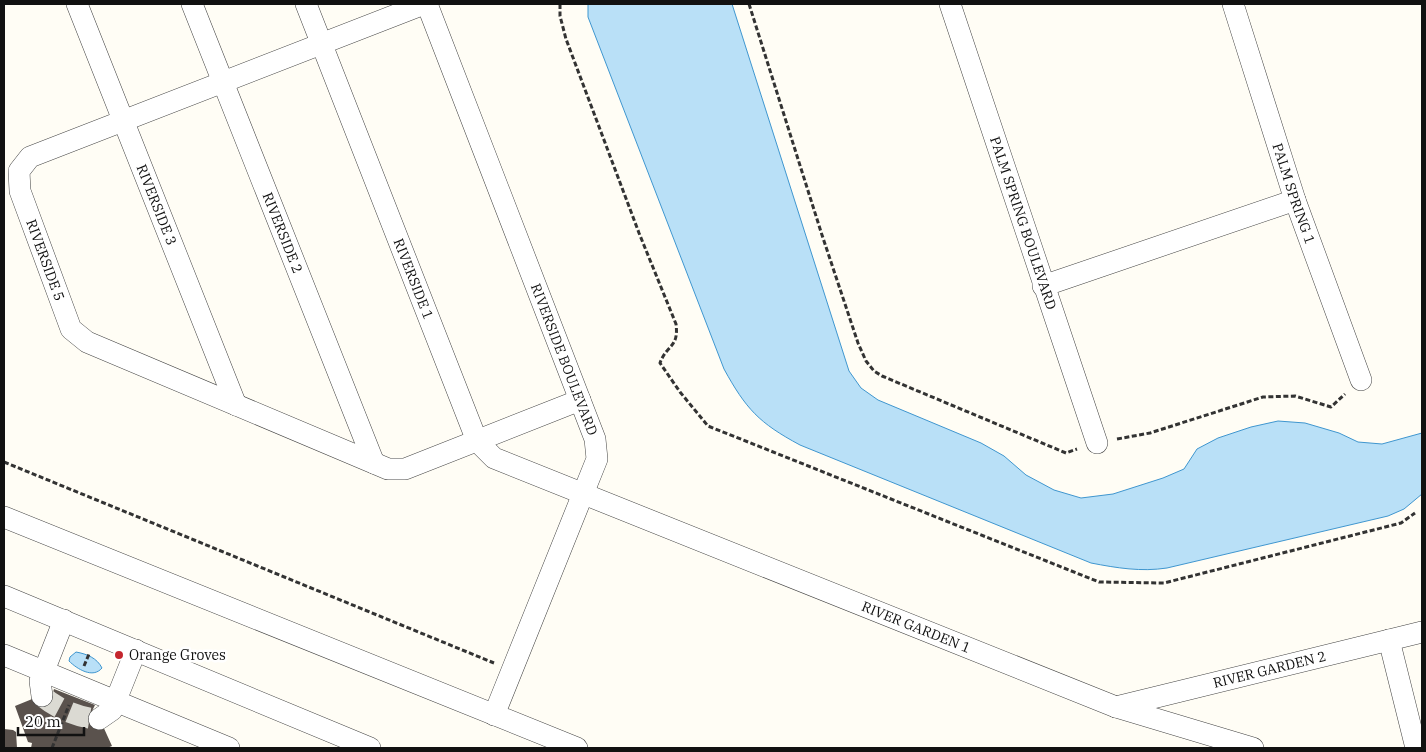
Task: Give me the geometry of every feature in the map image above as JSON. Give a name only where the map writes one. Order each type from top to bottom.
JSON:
[{"type":"street","name":"RIVERSIDE 3","points":[[78,4],[236,405]]},
{"type":"street","name":"RIVERSIDE 2","points":[[192,4],[374,463]]},
{"type":"street","name":"RIVERSIDE 1","points":[[306,4],[477,441],[494,458],[583,494]]},
{"type":"street","points":[[123,119],[426,4]]},
{"type":"street","name":"RIVERSIDE BOULEVARD","points":[[426,4],[595,439],[597,459],[494,715]]},
{"type":"street","name":"PALM SPRING BOULEVARD","points":[[950,4],[1096,443]]},
{"type":"street","name":"PALM SPRING 1","points":[[1233,4],[1295,200],[1361,380]]},
{"type":"street","name":"RIVERSIDE 5","points":[[123,119],[30,157],[18,171],[20,192],[71,329],[87,342],[236,405]]},
{"type":"street","points":[[1043,286],[1295,200]]},
{"type":"street","points":[[236,405],[388,469],[405,469],[580,400]]},
{"type":"street","name":"RIVER GARDEN 1","points":[[583,494],[1116,708],[1252,748]]},
{"type":"street","points":[[4,517],[494,715],[549,743],[577,748]]},
{"type":"street","points":[[4,596],[370,748]]},
{"type":"street","points":[[42,696],[40,681],[64,620]]},
{"type":"street","name":"RIVER GARDEN 2","points":[[1116,708],[1422,632]]},
{"type":"street","points":[[1389,640],[1416,748]]},
{"type":"street","points":[[99,718],[112,710],[136,650]]},
{"type":"street","points":[[4,655],[229,748]]},
{"type":"path","points":[[560,4],[560,16],[566,38],[639,233],[676,324],[678,336],[672,346],[664,353],[660,363],[680,392],[708,426],[1099,582],[1164,583],[1401,523],[1415,513]]},
{"type":"path","points":[[749,4],[858,343],[869,366],[882,376],[1066,453],[1096,443],[1150,433],[1263,397],[1295,396],[1330,408],[1361,380]]},
{"type":"path","points":[[4,462],[512,671]]},
{"type":"water","points":[[588,4],[732,4],[849,371],[861,388],[878,400],[981,443],[1004,456],[1026,475],[1054,490],[1081,498],[1113,494],[1163,478],[1184,469],[1197,449],[1218,438],[1251,427],[1278,421],[1305,423],[1339,433],[1358,442],[1382,444],[1422,433],[1422,494],[1404,509],[1388,516],[1167,568],[1129,569],[1091,563],[800,445],[786,437],[755,414],[739,395],[724,369],[588,17]]},
{"type":"water","points":[[76,652],[91,657],[102,668],[94,673],[90,673],[76,667],[69,661],[70,657]]},
{"type":"building","points":[[54,689],[95,705],[92,711],[97,713],[112,746],[107,748],[31,748],[32,743],[28,742],[15,706],[47,693],[52,695]]},
{"type":"building","points":[[4,729],[16,732],[17,748],[4,748]]},
{"type":"tunnel","points":[[42,696],[69,712],[83,717],[99,719]]},
{"type":"place","name":"Orange Groves","points":[[119,655]]}]
